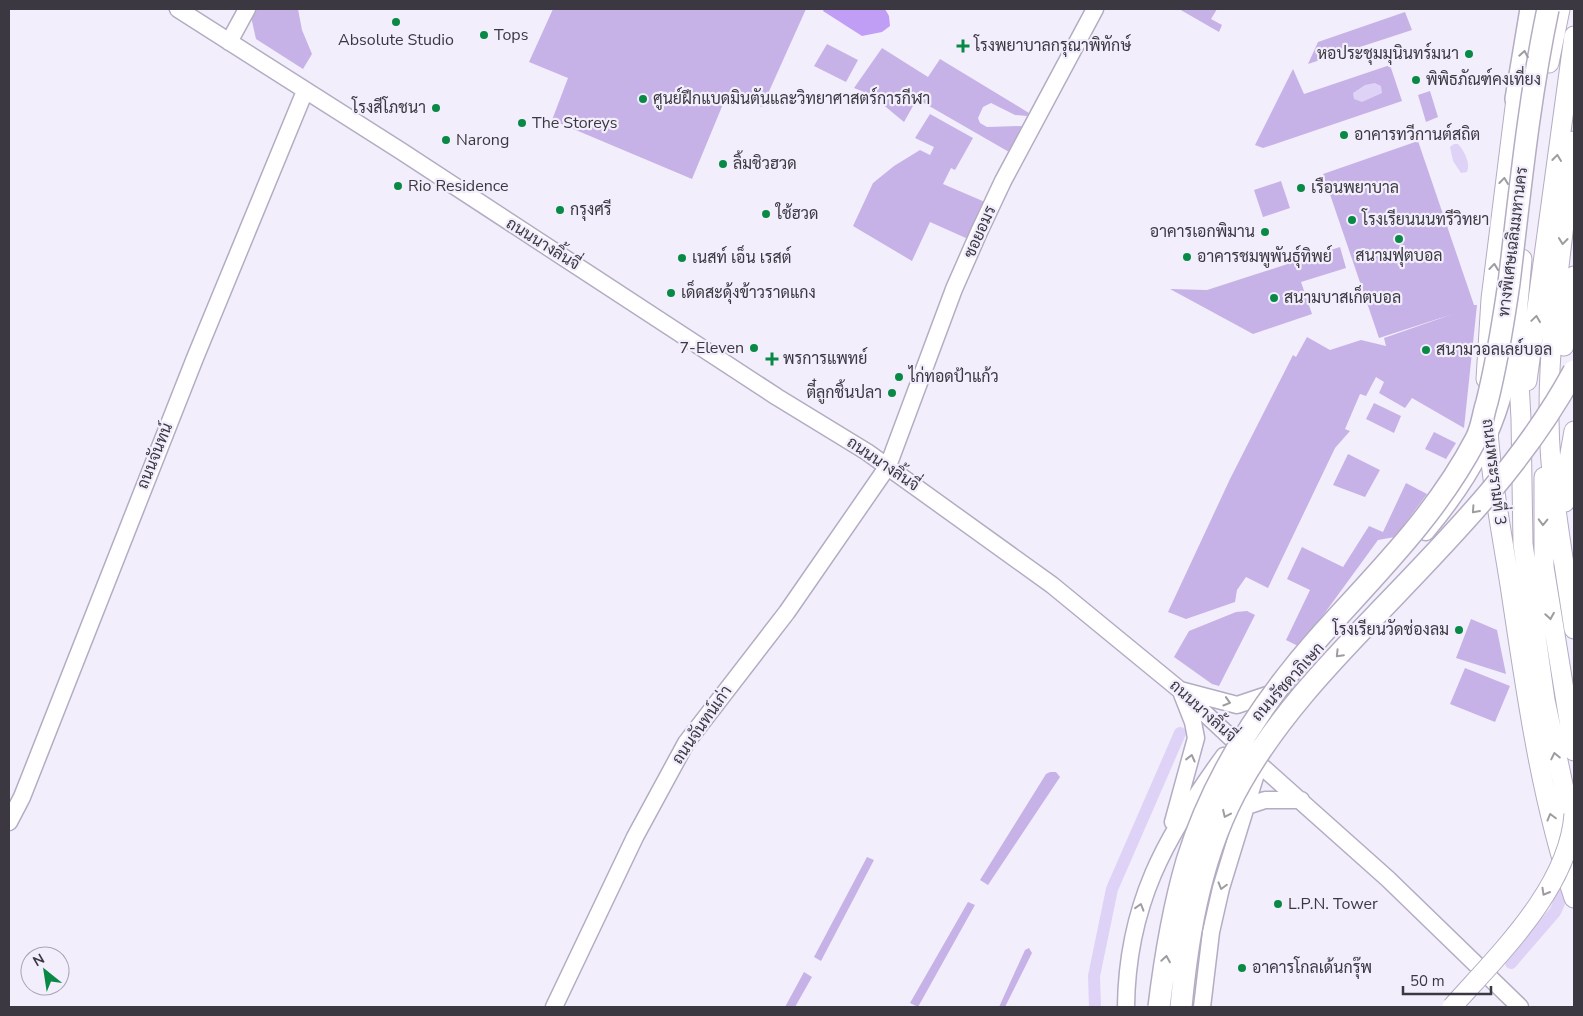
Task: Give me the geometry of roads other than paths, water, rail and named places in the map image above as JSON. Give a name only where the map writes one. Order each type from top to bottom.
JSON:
[{"type":"highway","points":[[1516,99],[1531,9]]},
{"type":"highway","name":"ทางพิเศษเฉลิมมหานคร","points":[[1160,1007],[1173,915],[1188,859],[1205,812],[1234,754],[1274,692],[1309,649],[1432,512],[1478,437],[1500,352],[1526,128],[1548,9]]},
{"type":"highway","points":[[1181,1007],[1184,965],[1192,917],[1205,871],[1221,824],[1240,784],[1254,761],[1292,706],[1449,539],[1511,467],[1538,431],[1574,371]]},
{"type":"main road","name":"ถนนนางลิ้นจี่","points":[[178,9],[401,151],[769,392],[888,466],[1052,585],[1180,690],[1236,740],[1259,764],[1388,879],[1520,1007]]},
{"type":"main road","points":[[229,42],[247,9]]},
{"type":"main road","name":"ซอยอมร","points":[[888,466],[954,289],[979,232],[1003,181],[1095,9]]},
{"type":"main road","name":"ถนนพระรามที่ 3","points":[[1560,9],[1537,126],[1528,196],[1516,326],[1521,419],[1523,544],[1542,683],[1569,797],[1574,837]]},
{"type":"main road","name":"ถนนพระรามที่ 3","points":[[1521,419],[1574,36]]},
{"type":"main road","name":"ถนนพระรามที่ 3","points":[[1551,51],[1516,99],[1498,230],[1487,348],[1489,438],[1530,718],[1544,792],[1574,898]]},
{"type":"main road","name":"ถนนจันทน์","points":[[9,822],[28,781],[194,358],[305,91]]},
{"type":"main road","points":[[1574,141],[1551,356],[1549,421],[1544,482],[1544,567],[1574,751]]},
{"type":"main road","points":[[1498,230],[1528,196]]},
{"type":"main road","points":[[1558,519],[1558,407],[1574,276]]},
{"type":"main road","name":"ถนนรัชดาภิเษก","points":[[1126,1007],[1128,968],[1136,922],[1153,874],[1169,838],[1193,798],[1236,740],[1410,550],[1451,502],[1489,438],[1508,379],[1516,326]]},
{"type":"main road","points":[[1549,421],[1558,519],[1574,628]]},
{"type":"main road","points":[[1566,572],[1566,482],[1574,431]]},
{"type":"main road","name":"ถนนจันทน์เก่า","points":[[554,1007],[635,837],[686,743],[787,612],[888,466]]},
{"type":"main road","points":[[1518,636],[1523,544]]},
{"type":"main road","points":[[1180,690],[1237,705],[1278,692]]},
{"type":"main road","points":[[1169,838],[1196,738],[1193,722],[1180,690]]},
{"type":"main road","points":[[1202,1007],[1215,915],[1259,764]]},
{"type":"main road","points":[[1247,806],[1264,800],[1301,800]]},
{"type":"main road","points":[[1452,1007],[1507,944],[1542,898],[1566,850],[1574,814]]},
{"type":"waterway","points":[[1095,1007],[1094,976],[1112,889],[1180,733]]},
{"type":"waterway","points":[[1511,963],[1555,912],[1562,896]]},
{"type":"place","name":"Absolute Studio","points":[[396,22]]},
{"type":"place","name":"Tops","points":[[484,35]]},
{"type":"place","name":"โรงพยาบาลกรุณาพิทักษ์","points":[[963,46]]},
{"type":"place","name":"หอประชุมมุนินทร์มนา","points":[[1469,54]]},
{"type":"place","name":"พิพิธภัณฑ์คงเที่ยง","points":[[1416,80]]},
{"type":"place","name":"ศูนย์ฝึกแบดมินตันและวิทยาศาสตร์การกีฬา","points":[[643,99]]},
{"type":"place","name":"โรงสีโภชนา","points":[[436,108]]},
{"type":"place","name":"The Storeys","points":[[522,123]]},
{"type":"place","name":"อาคารทวีกานต์สถิต","points":[[1344,135]]},
{"type":"place","name":"Narong","points":[[446,140]]},
{"type":"place","name":"ลิ้มชิวฮวด","points":[[723,164]]},
{"type":"place","name":"Rio Residence","points":[[398,186]]},
{"type":"place","name":"เรือนพยาบาล","points":[[1301,188]]},
{"type":"place","name":"กรุงศรี","points":[[560,210]]},
{"type":"place","name":"ใช้ฮวด","points":[[766,214]]},
{"type":"place","name":"โรงเรียนนนทรีวิทยา","points":[[1352,220]]},
{"type":"place","name":"อาคารเอกพิมาน","points":[[1265,232]]},
{"type":"place","name":"สนามฟุตบอล","points":[[1399,239]]},
{"type":"place","name":"อาคารชมพูพันธุ์ทิพย์","points":[[1187,257]]},
{"type":"place","name":"เนสท์ เอ็น เรสต์","points":[[682,258]]},
{"type":"place","name":"เด็ดสะดุ้งข้าวราดแกง","points":[[671,293]]},
{"type":"place","name":"สนามบาสเก็ตบอล","points":[[1274,298]]},
{"type":"place","name":"7-Eleven","points":[[754,348]]},
{"type":"place","name":"สนามวอลเลย์บอล","points":[[1426,350]]},
{"type":"place","name":"พรการแพทย์","points":[[772,359]]},
{"type":"place","name":"ไก่ทอดป้าแก้ว","points":[[899,377]]},
{"type":"place","name":"ตี๋ลูกชิ้นปลา","points":[[892,393]]},
{"type":"place","name":"โรงเรียนวัดช่องลม","points":[[1459,630]]},
{"type":"place","name":"L.P.N. Tower","points":[[1278,904]]},
{"type":"place","name":"อาคารโกลเด้นกรุ๊พ","points":[[1242,968]]}]
